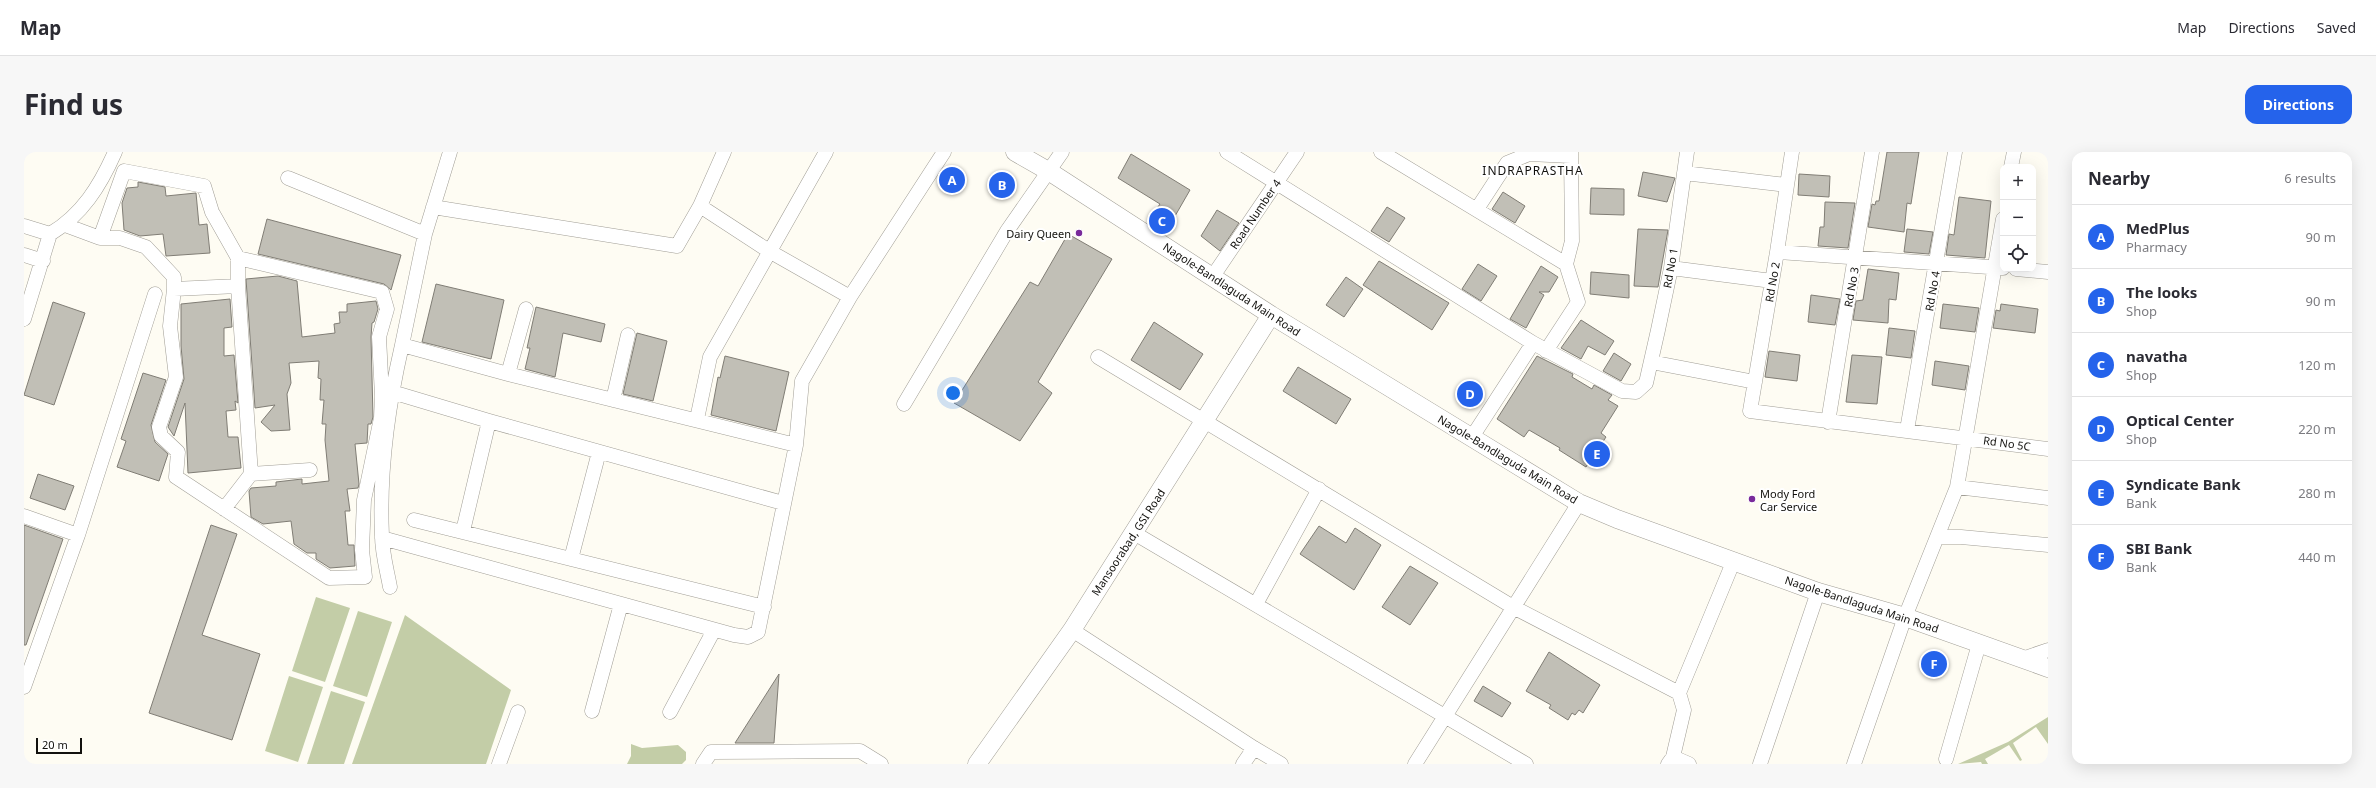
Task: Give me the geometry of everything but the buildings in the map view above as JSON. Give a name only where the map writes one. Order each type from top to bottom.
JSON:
[{"type":"street","points":[[24,319],[50,234],[65,225],[83,209],[115,152]]},
{"type":"street","points":[[390,587],[382,538],[382,503],[392,392],[425,234],[450,152]]},
{"type":"street","points":[[432,207],[677,246],[700,206],[722,152]]},
{"type":"street","points":[[697,419],[710,357],[826,152]]},
{"type":"street","points":[[382,538],[714,630],[748,637],[758,632],[796,445],[802,381],[850,297],[944,152]]},
{"type":"street","name":"Nagole-Bandlaguda Main Road","points":[[1015,152],[1050,172],[1213,276],[1270,315],[1578,503],[1617,519],[1734,560],[1818,592],[1905,617],[2048,668]]},
{"type":"street","points":[[904,404],[1006,231],[1050,172],[1062,152]]},
{"type":"street","points":[[1227,152],[1275,184],[1546,351],[1578,302],[1566,264],[1572,241],[1571,154],[1529,154],[1507,164],[1477,209]]},
{"type":"street","name":"Road Number 4","points":[[1213,276],[1297,152]]},
{"type":"street","points":[[1381,152],[1402,158],[1477,209],[1566,264]]},
{"type":"street","name":"Rd No 1","points":[[1546,351],[1622,391],[1636,392],[1646,383],[1670,268],[1688,152]]},
{"type":"street","name":"Rd No 2","points":[[1750,411],[1777,252],[1792,152]]},
{"type":"street","name":"Rd No 3","points":[[1828,422],[1856,258],[1872,152]]},
{"type":"street","name":"Rd No 4","points":[[1907,430],[1955,152]]},
{"type":"street","points":[[2012,164],[2014,152]]},
{"type":"street","points":[[100,238],[124,171],[204,186],[212,212],[238,258],[238,286],[252,474],[224,509]]},
{"type":"street","points":[[1684,173],[1787,185]]},
{"type":"street","points":[[288,178],[425,234]]},
{"type":"street","points":[[700,206],[769,251],[850,297]]},
{"type":"street","points":[[65,225],[100,238],[120,238],[146,247],[174,277],[170,326],[176,377],[159,427],[161,436],[178,452],[176,477],[329,578],[365,577],[362,550],[364,500],[381,418],[382,396],[379,337],[387,310],[382,292],[238,258]]},
{"type":"street","points":[[24,226],[50,234]]},
{"type":"street","points":[[1854,764],[1905,617],[1957,487],[1999,267],[2002,236]]},
{"type":"street","points":[[1777,252],[1999,267]]},
{"type":"street","points":[[24,255],[42,261]]},
{"type":"street","points":[[1670,268],[1772,281]]},
{"type":"street","points":[[2036,271],[2048,272]]},
{"type":"street","points":[[174,289],[238,286]]},
{"type":"street","points":[[24,687],[78,535],[155,294]]},
{"type":"street","points":[[508,374],[526,309]]},
{"type":"street","name":"Mansoorabad, GSI Road","points":[[977,764],[1072,630],[1206,420],[1270,315]]},
{"type":"street","points":[[613,400],[628,335]]},
{"type":"street","points":[[1472,437],[1532,343]]},
{"type":"street","points":[[402,345],[508,374],[697,419],[796,445]]},
{"type":"street","points":[[1098,357],[1206,420],[1513,607],[1679,693]]},
{"type":"street","points":[[1651,362],[1755,382]]},
{"type":"street","points":[[392,392],[489,421],[783,503]]},
{"type":"street","name":"Rd No 5C","points":[[1750,411],[1828,422],[1966,437],[2048,449]]},
{"type":"street","points":[[463,531],[489,421]]},
{"type":"street","points":[[570,559],[599,452]]},
{"type":"street","points":[[252,474],[310,470]]},
{"type":"street","points":[[1957,487],[2048,498]]},
{"type":"street","points":[[1256,604],[1319,489]]},
{"type":"street","points":[[1415,764],[1578,503]]},
{"type":"street","points":[[24,516],[78,535]]},
{"type":"street","points":[[414,520],[764,607]]},
{"type":"street","points":[[1134,533],[1446,715],[1526,764]]},
{"type":"street","points":[[1937,537],[1961,537],[2048,545]]},
{"type":"street","points":[[1689,764],[1670,761],[1684,710],[1679,693],[1734,560]]},
{"type":"street","points":[[1760,764],[1818,592]]},
{"type":"street","points":[[592,711],[621,604]]},
{"type":"street","points":[[670,712],[714,630]]},
{"type":"street","points":[[1072,630],[1281,764]]},
{"type":"street","points":[[1946,759],[1979,644]]},
{"type":"street","points":[[2022,659],[2048,650]]},
{"type":"street","points":[[499,764],[518,712]]},
{"type":"street","points":[[1243,764],[1254,748]]},
{"type":"street","points":[[703,764],[711,752],[860,751],[881,764]]},
{"type":"street","points":[[763,764],[772,752]]},
{"type":"street","points":[[821,764],[830,752]]},
{"type":"green space","points":[[316,597],[350,608],[325,682],[292,671]]},
{"type":"green space","points":[[358,611],[392,622],[367,697],[333,686]]},
{"type":"green space","points":[[405,615],[511,690],[486,764],[352,764]]},
{"type":"green space","points":[[289,676],[323,687],[298,762],[265,751]]},
{"type":"green space","points":[[331,691],[365,702],[344,764],[307,764]]},
{"type":"green space","points":[[2048,717],[2048,744],[2036,727],[2013,743],[2022,760],[2020,761],[2009,745],[1985,759],[1988,764],[1982,764],[1981,762],[1958,764],[2008,742]]},
{"type":"green space","points":[[631,744],[642,748],[678,745],[686,752],[686,760],[682,764],[627,764],[631,756]]},
{"type":"place","name":"MedPlus","points":[[952,180]]},
{"type":"place","name":"The looks","points":[[1002,185]]},
{"type":"place","name":"navatha","points":[[1162,221]]},
{"type":"place","name":"Dairy Queen","points":[[1079,233]]},
{"type":"place","name":"Optical Center","points":[[1470,394]]},
{"type":"place","name":"Syndicate Bank","points":[[1597,454]]},
{"type":"place","name":"Mody Ford Car Service","points":[[1752,499]]},
{"type":"place","name":"SBI Bank","points":[[1934,664]]},
{"type":"district","name":"INDRAPRASTHA","points":[[1533,170]]}]
